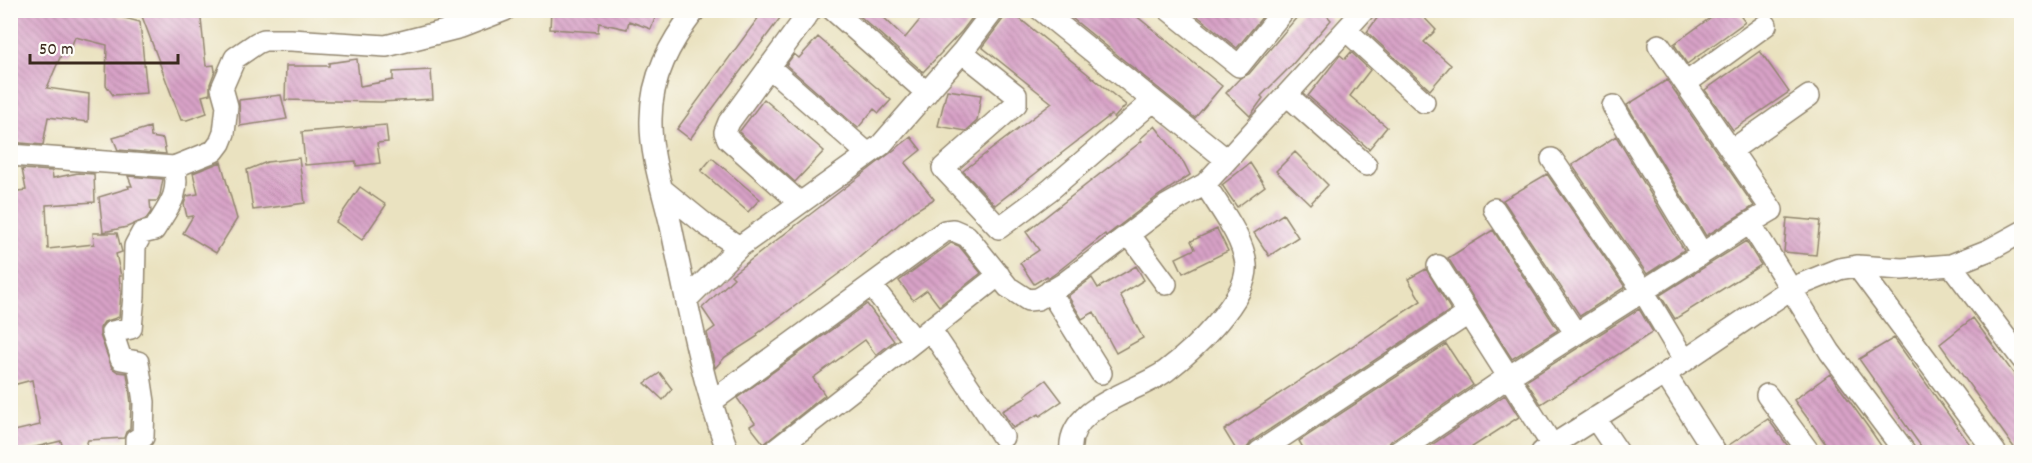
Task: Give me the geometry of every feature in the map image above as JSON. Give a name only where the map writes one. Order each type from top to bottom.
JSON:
[{"type":"street","points":[[10,155],[174,167],[214,151],[220,143],[224,133],[227,106],[222,88],[235,58],[257,43],[264,40],[291,40],[386,46],[461,27],[505,10]]},
{"type":"street","points":[[695,10],[668,49],[658,72],[650,117],[654,159],[663,190],[695,342],[728,453]]},
{"type":"street","points":[[800,203],[728,139],[725,132],[729,122],[811,10]]},
{"type":"street","points":[[833,10],[927,93]]},
{"type":"street","points":[[687,299],[739,248],[881,145],[962,52],[994,10]]},
{"type":"street","points":[[1041,10],[1227,160]]},
{"type":"street","points":[[1169,10],[1239,66],[1284,10]]},
{"type":"street","points":[[711,402],[945,231],[953,230],[962,233],[972,241],[1008,287],[1028,300],[1038,299],[1063,284],[1166,206],[1205,184],[1364,10]]},
{"type":"street","points":[[1686,83],[1766,25]]},
{"type":"street","points":[[1346,30],[1424,102]]},
{"type":"street","points":[[1398,453],[1508,377],[1772,210],[1659,45]]},
{"type":"street","points":[[962,52],[1016,95],[1016,104],[943,168],[999,228],[1050,190],[1153,101]]},
{"type":"street","points":[[769,67],[868,154]]},
{"type":"street","points":[[1287,95],[1366,165]]},
{"type":"street","points":[[1732,150],[1809,96]]},
{"type":"street","points":[[1613,106],[1702,254]]},
{"type":"street","points":[[1552,159],[1643,291],[1685,360]]},
{"type":"street","points":[[136,453],[136,440],[143,437],[144,402],[138,362],[121,359],[112,332],[131,328],[135,246],[142,234],[154,230],[177,189],[174,167]]},
{"type":"street","points":[[1071,453],[1070,441],[1080,423],[1097,407],[1165,372],[1221,321],[1233,304],[1243,282],[1246,265],[1239,240],[1205,184]]},
{"type":"street","points":[[663,190],[739,248]]},
{"type":"street","points":[[1494,209],[1576,334]]},
{"type":"street","points":[[1750,223],[1830,352],[1905,453]]},
{"type":"street","points":[[1438,266],[1508,377],[1547,449],[1665,374],[1792,288],[1839,268],[1857,266],[1902,269],[1951,265],[1989,250],[2022,232]]},
{"type":"street","points":[[1129,234],[1166,284]]},
{"type":"street","points":[[1951,265],[2022,359]]},
{"type":"street","points":[[1857,266],[1995,453]]},
{"type":"street","points":[[773,453],[999,275]]},
{"type":"street","points":[[871,285],[923,335],[1003,436]]},
{"type":"street","points":[[1050,291],[1101,373]]},
{"type":"street","points":[[1259,453],[1468,314]]},
{"type":"street","points":[[1665,374],[1715,453]]},
{"type":"street","points":[[1767,396],[1809,453]]},
{"type":"street","points":[[1595,418],[1618,453]]},
{"type":"building","points":[[10,10],[94,10],[140,22],[147,93],[113,95],[106,85],[107,45],[75,37],[68,55],[62,53],[47,88],[89,94],[88,122],[48,117],[43,145],[10,142]]},
{"type":"building","points":[[151,10],[200,10],[206,66],[214,65],[215,71],[210,84],[210,94],[202,96],[207,113],[181,120],[140,11],[151,12]]},
{"type":"building","points":[[551,10],[658,10],[651,29],[629,21],[627,29],[599,23],[598,32],[550,29]]},
{"type":"building","points":[[764,10],[786,10],[690,139],[677,129]]},
{"type":"building","points":[[853,10],[876,10],[905,38],[928,10],[978,10],[962,31],[923,72]]},
{"type":"building","points":[[1007,10],[1126,105],[1114,118],[1111,115],[995,205],[963,171],[1052,103],[982,47],[1004,18]]},
{"type":"building","points":[[1062,10],[1129,10],[1222,86],[1195,118]]},
{"type":"building","points":[[1190,10],[1256,10],[1263,16],[1237,48]]},
{"type":"building","points":[[1303,10],[1322,10],[1331,20],[1261,96],[1263,98],[1250,116],[1226,93],[1240,78],[1249,74]]},
{"type":"building","points":[[1383,10],[1417,10],[1436,30],[1424,42],[1451,65],[1430,90],[1367,32]]},
{"type":"building","points":[[1721,10],[1736,10],[1745,22],[1687,64],[1674,44]]},
{"type":"building","points":[[818,37],[891,100],[879,113],[874,109],[858,128],[786,65],[794,54],[799,58]]},
{"type":"building","points":[[1760,51],[1789,92],[1733,130],[1705,90]]},
{"type":"building","points":[[1351,52],[1370,70],[1350,96],[1387,127],[1369,149],[1308,96],[1340,55],[1345,59]]},
{"type":"building","points":[[357,59],[360,86],[393,80],[393,72],[431,70],[433,99],[381,102],[285,100],[286,66],[329,66],[329,63]]},
{"type":"building","points":[[1667,80],[1754,206],[1706,236],[1627,105]]},
{"type":"building","points":[[947,90],[981,95],[977,121],[966,131],[938,126]]},
{"type":"building","points":[[281,95],[287,119],[240,126],[239,100]]},
{"type":"building","points":[[764,99],[824,151],[795,182],[739,132]]},
{"type":"building","points":[[386,125],[388,142],[377,143],[380,163],[356,166],[356,161],[305,165],[302,132]]},
{"type":"building","points":[[1155,126],[1184,163],[1190,175],[1158,196],[1106,236],[1105,234],[1049,278],[1047,276],[1034,284],[1020,263],[1039,250],[1026,232],[1142,141],[1140,139]]},
{"type":"building","points":[[150,127],[151,137],[163,139],[166,154],[118,150],[113,138]]},
{"type":"building","points":[[1616,136],[1684,250],[1647,274],[1572,165]]},
{"type":"building","points":[[911,137],[921,150],[905,163],[934,199],[913,212],[848,267],[757,334],[758,336],[725,357],[715,368],[707,333],[715,327],[702,308],[734,278],[731,275]]},
{"type":"building","points":[[1295,152],[1328,185],[1310,204],[1276,171]]},
{"type":"building","points":[[299,158],[305,203],[253,210],[247,170],[267,162]]},
{"type":"building","points":[[712,158],[760,199],[748,212],[701,171]]},
{"type":"building","points":[[221,162],[237,219],[216,253],[183,233],[193,216],[187,217],[184,204],[187,196],[198,194],[193,173]]},
{"type":"building","points":[[1250,163],[1265,186],[1237,207],[1222,185]]},
{"type":"building","points":[[22,169],[52,171],[53,178],[78,173],[94,174],[95,202],[46,205],[48,249],[94,244],[93,233],[117,233],[122,252],[116,254],[121,276],[119,276],[121,292],[119,317],[104,322],[100,328],[100,335],[112,368],[118,372],[127,373],[131,403],[130,429],[124,438],[88,440],[83,453],[64,453],[61,441],[10,453],[10,432],[40,425],[32,380],[13,385],[10,373],[10,192],[26,190]]},
{"type":"building","points":[[1547,174],[1625,287],[1580,316],[1503,200]]},
{"type":"building","points":[[128,176],[163,179],[160,195],[157,201],[150,201],[151,212],[146,219],[127,227],[103,232],[99,197],[132,186]]},
{"type":"building","points":[[360,187],[386,205],[362,240],[336,222]]},
{"type":"building","points":[[1283,214],[1298,237],[1269,256],[1254,233]]},
{"type":"building","points":[[1787,218],[1820,221],[1816,255],[1784,252]]},
{"type":"building","points":[[1217,229],[1228,251],[1183,273],[1176,258],[1195,249],[1191,241]]},
{"type":"building","points":[[1493,230],[1558,330],[1512,359],[1448,258]]},
{"type":"building","points":[[1746,241],[1761,265],[1675,319],[1660,295]]},
{"type":"building","points":[[951,243],[959,246],[981,273],[939,306],[927,290],[913,300],[899,281]]},
{"type":"building","points":[[1136,266],[1144,280],[1120,295],[1143,338],[1116,353],[1094,312],[1082,319],[1068,296],[1092,278],[1098,288]]},
{"type":"building","points":[[1426,269],[1451,310],[1252,441],[1247,448],[1238,453],[1224,430],[1421,301],[1408,279]]},
{"type":"building","points":[[867,304],[894,341],[876,355],[865,340],[813,378],[825,395],[764,444],[750,426],[755,423],[737,398]]},
{"type":"building","points":[[1639,309],[1653,332],[1541,404],[1526,381]]},
{"type":"building","points":[[1973,318],[2022,385],[2022,453],[2018,453],[1940,344]]},
{"type":"building","points":[[1894,338],[1976,453],[1926,453],[1907,427],[1859,359]]},
{"type":"building","points":[[1446,344],[1473,385],[1391,441],[1385,453],[1306,453],[1299,441]]},
{"type":"building","points":[[660,373],[672,389],[663,400],[645,383]]},
{"type":"building","points":[[1830,374],[1886,453],[1832,453],[1794,400]]},
{"type":"building","points":[[1046,380],[1062,401],[1040,416],[1039,414],[1013,428],[1002,411],[1027,397],[1025,395]]},
{"type":"building","points":[[1505,395],[1519,417],[1463,453],[1420,453]]},
{"type":"building","points":[[1768,419],[1793,453],[1728,453],[1726,447]]}]
